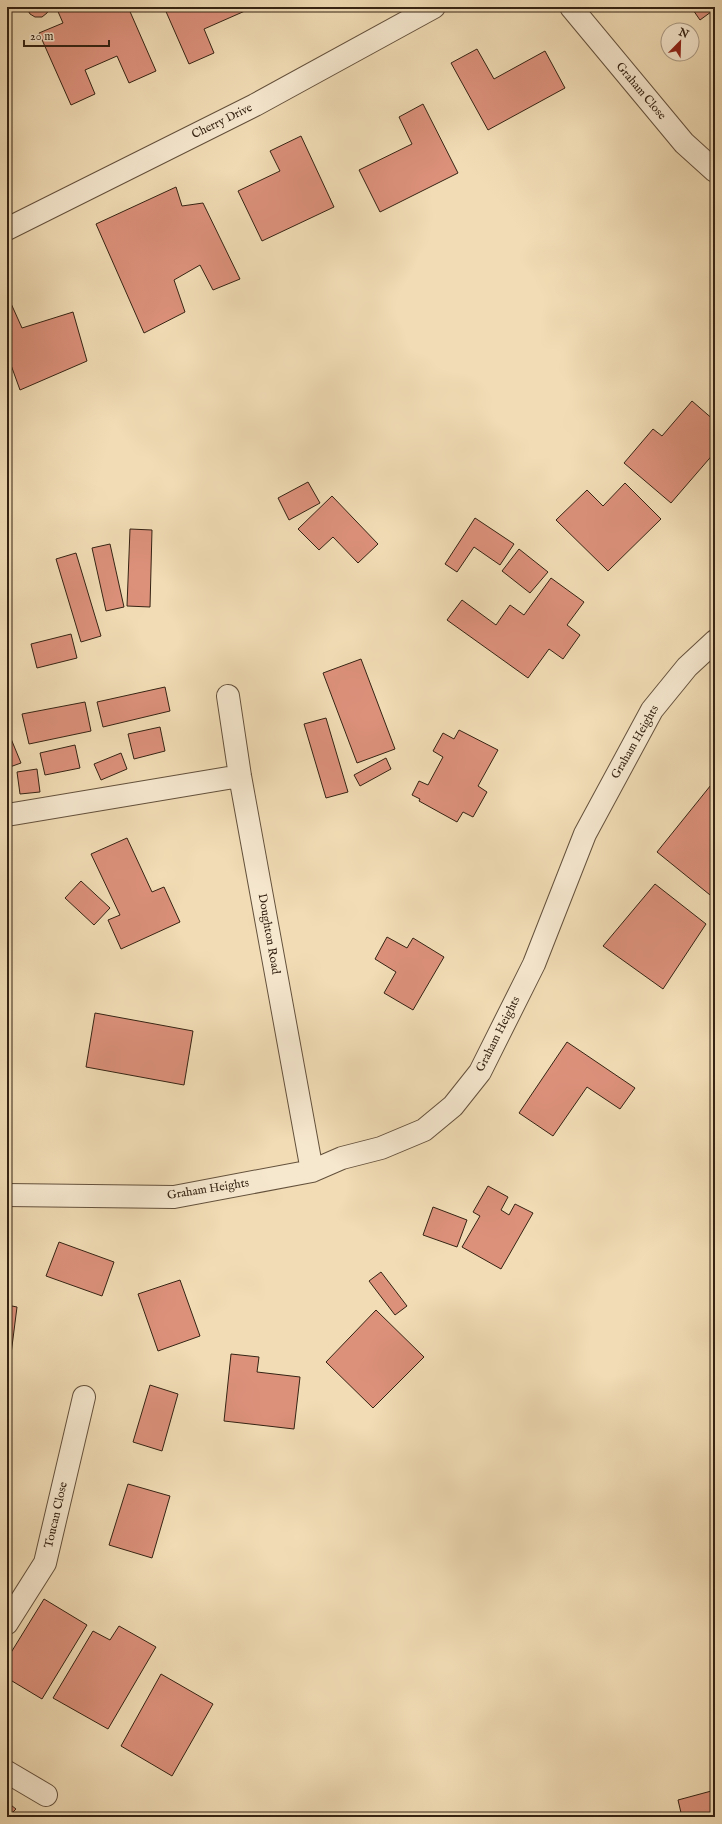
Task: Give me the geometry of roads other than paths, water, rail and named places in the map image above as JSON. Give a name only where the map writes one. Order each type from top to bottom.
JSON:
[{"type":"street","name":"Cherry Drive","points":[[7,229],[255,105],[434,7]]},
{"type":"street","name":"Graham Close","points":[[571,7],[684,143],[715,171]]},
{"type":"street","name":"Graham Heights","points":[[7,1195],[174,1196],[312,1171],[342,1158],[381,1148],[424,1130],[453,1106],[480,1072],[534,964],[585,834],[652,710],[687,667],[715,641]]},
{"type":"street","name":"Doughton Road","points":[[228,696],[240,776],[312,1171]]},
{"type":"street","points":[[7,815],[240,776]]},
{"type":"street","name":"Toucan Close","points":[[7,1623],[45,1563],[84,1397]]},
{"type":"street","points":[[7,1772],[46,1795]]}]
